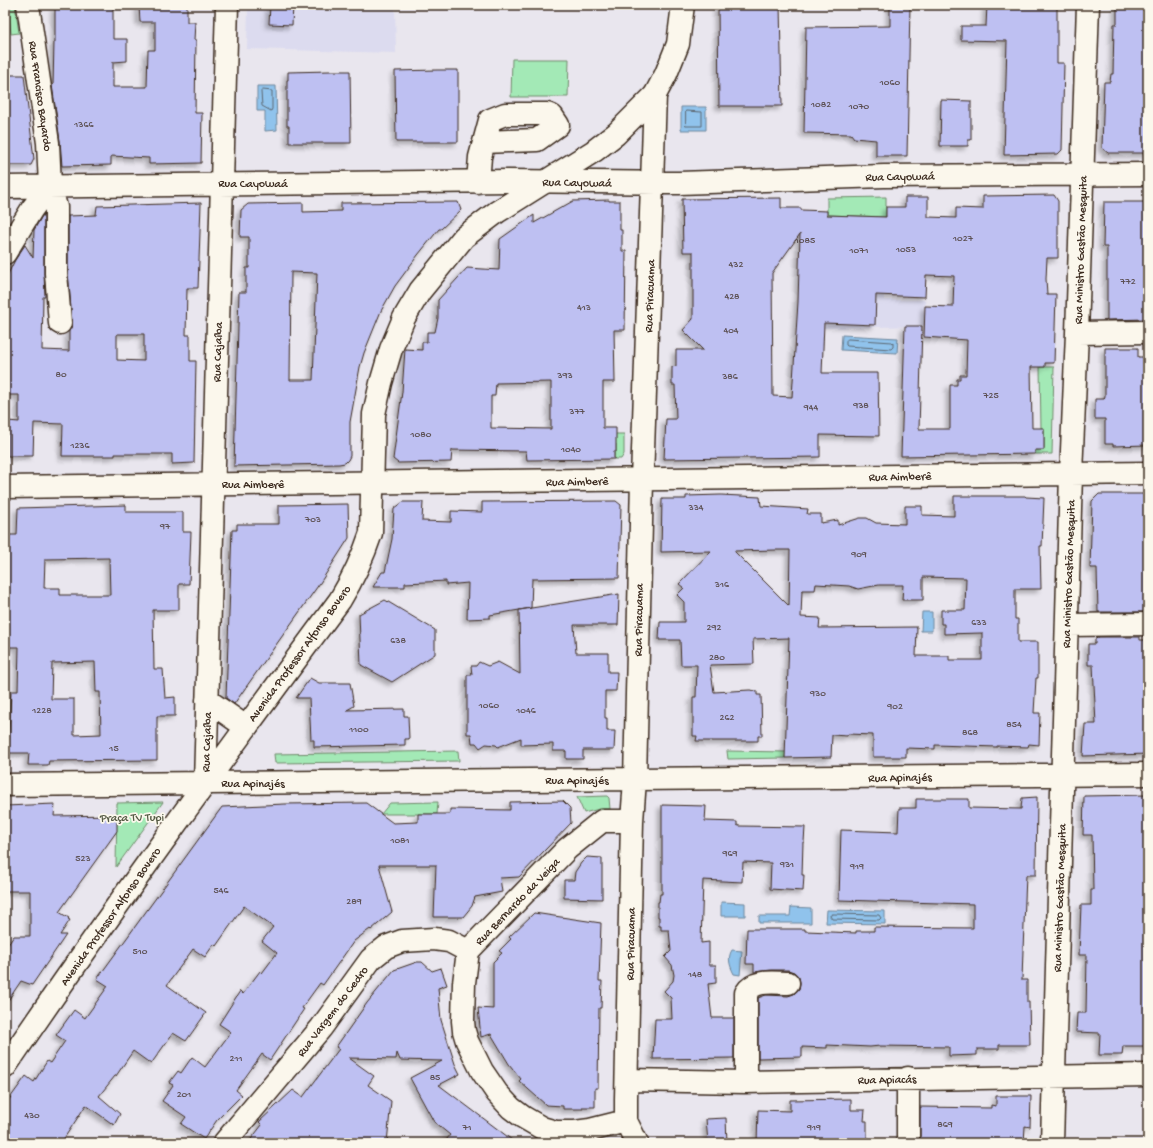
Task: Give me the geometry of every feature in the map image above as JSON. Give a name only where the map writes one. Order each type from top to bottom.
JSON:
[{"type":"street","name":"Rua Francisco Bayardo","points":[[28,5],[48,143],[50,186],[56,207],[56,273],[60,323]]},
{"type":"street","name":"Rua Cajaíba","points":[[205,783],[227,5]]},
{"type":"street","name":"Avenida Professor Alfonso Bovero","points":[[5,1067],[96,935],[205,783],[340,600],[355,576],[371,532],[374,414],[381,383],[391,349],[404,318],[420,291],[464,237],[497,212],[594,151],[616,134],[655,95],[666,74],[678,44],[683,5]]},
{"type":"street","name":"Rua Ministro Gastão Mesquita","points":[[1052,1143],[1071,474],[1088,5]]},
{"type":"street","name":"Rua Piracuama","points":[[637,1143],[626,1121],[632,821],[635,780],[642,480],[655,95]]},
{"type":"street","points":[[478,182],[480,157],[484,142]]},
{"type":"street","name":"Rua Cayowaá","points":[[5,187],[221,183],[545,181],[653,182],[884,176],[1148,174]]},
{"type":"street","points":[[5,253],[32,209],[50,186]]},
{"type":"street","points":[[1077,333],[1148,332]]},
{"type":"street","name":"Rua Aimberê","points":[[5,487],[1148,473]]},
{"type":"street","points":[[1067,625],[1148,624]]},
{"type":"street","name":"Rua Cajaíba","points":[[207,700],[246,727]]},
{"type":"street","name":"Rua Apinajés","points":[[5,785],[1148,774]]},
{"type":"street","name":"Rua Bernardo da Veiga","points":[[626,1121],[590,1130],[556,1132],[542,1128],[511,1108],[497,1093],[473,1054],[464,1031],[464,983],[468,951],[567,849],[602,821],[632,821]]},
{"type":"street","name":"Rua Vargem do Cedro","points":[[224,1143],[321,1028],[371,959],[386,947],[402,941],[434,939],[449,941],[468,951]]},
{"type":"street","points":[[746,1082],[746,993],[749,988],[758,984],[788,983]]},
{"type":"street","name":"Rua Apiacás","points":[[627,1080],[746,1082],[1148,1075]]},
{"type":"street","points":[[908,1078],[908,1143]]},
{"type":"shaded area","points":[[248,5],[395,5],[396,53],[247,49]]},
{"type":"shaded area","points":[[886,197],[884,300],[925,300],[924,326],[824,328],[827,198]]},
{"type":"green space","points":[[8,5],[15,5],[19,33],[11,34]]},
{"type":"green space","points":[[512,59],[569,59],[568,97],[511,97]]},
{"type":"green space","points":[[886,197],[886,217],[827,215],[827,198]]},
{"type":"green space","points":[[1040,367],[1054,367],[1052,454],[1035,454],[1035,450],[1044,449],[1044,429],[1041,428]]},
{"type":"green space","points":[[613,434],[624,434],[624,454],[621,459],[614,459],[616,444],[614,444]]},
{"type":"green space","points":[[458,751],[459,761],[275,763],[274,754]]},
{"type":"green space","points":[[727,751],[786,752],[785,758],[728,759]]},
{"type":"green space","points":[[607,796],[609,798],[610,809],[599,809],[584,813],[577,797]]},
{"type":"green space","name":"Praça TV Tupi","points":[[163,802],[116,867],[117,803]]},
{"type":"green space","points":[[438,802],[437,814],[381,814],[390,803]]},
{"type":"water","points":[[257,86],[276,86],[277,130],[265,131],[265,111],[257,111]]},
{"type":"water","points":[[681,107],[706,107],[706,130],[681,130]]},
{"type":"water","points":[[842,335],[898,338],[897,353],[841,350]]},
{"type":"water","points":[[922,612],[932,612],[932,631],[921,631]]},
{"type":"water","points":[[721,902],[745,903],[745,916],[721,916]]},
{"type":"water","points":[[791,907],[811,908],[811,923],[759,923],[759,916],[790,916]]},
{"type":"water","points":[[827,910],[885,911],[885,924],[826,923]]},
{"type":"water","points":[[732,950],[742,951],[740,975],[734,974],[730,965],[729,959]]},
{"type":"building","points":[[92,5],[113,5],[113,39],[127,39],[127,61],[113,62],[113,87],[147,87],[148,50],[155,50],[155,22],[140,22],[139,5],[187,5],[187,22],[195,22],[195,113],[202,113],[201,163],[149,164],[149,158],[111,156],[111,165],[62,166],[52,85],[55,42],[55,7],[92,7]]},
{"type":"building","points":[[270,5],[293,5],[292,25],[269,24]]},
{"type":"building","points":[[718,5],[780,5],[782,106],[719,106]]},
{"type":"building","points":[[890,5],[910,5],[907,156],[876,156],[876,140],[854,138],[851,134],[804,133],[806,27],[890,26]]},
{"type":"building","points":[[987,5],[1057,6],[1057,63],[1064,63],[1062,150],[1058,154],[1004,155],[1007,41],[961,40],[961,26],[986,26]]},
{"type":"building","points":[[1117,5],[1148,5],[1148,153],[1108,153],[1102,148],[1104,82],[1110,82],[1111,74],[1113,74],[1114,24],[1117,24]]},
{"type":"building","points":[[458,70],[458,142],[396,142],[395,71]]},
{"type":"building","points":[[350,71],[351,143],[289,143],[289,126],[287,126],[288,72]]},
{"type":"building","points":[[5,75],[24,75],[34,159],[31,165],[5,165]]},
{"type":"building","points":[[941,100],[971,101],[971,140],[968,140],[968,146],[940,146]]},
{"type":"building","points":[[1054,195],[1058,201],[1058,258],[1047,258],[1046,279],[1047,294],[1056,294],[1054,363],[1045,363],[1045,367],[1031,367],[1032,428],[1044,428],[1044,450],[1035,450],[1035,454],[901,456],[905,326],[922,326],[919,429],[950,429],[950,385],[957,385],[957,379],[960,379],[960,375],[966,375],[967,340],[924,337],[925,306],[953,307],[954,276],[926,275],[925,297],[876,295],[875,325],[824,323],[822,373],[878,373],[879,436],[820,435],[820,457],[664,459],[666,419],[676,419],[675,385],[672,385],[672,367],[676,366],[676,350],[703,350],[683,330],[693,319],[693,252],[683,252],[682,199],[781,198],[781,208],[801,208],[801,210],[827,211],[827,215],[886,217],[886,207],[905,207],[905,197],[928,197],[928,217],[956,218],[956,208],[983,209],[983,196]],"holes":[[[800,234],[798,302],[792,397],[773,396],[772,273]]]},
{"type":"building","points":[[573,201],[620,201],[622,251],[626,251],[625,330],[614,330],[615,382],[603,382],[603,428],[616,428],[616,452],[614,452],[614,459],[527,460],[526,451],[452,450],[451,462],[398,463],[393,459],[402,392],[405,349],[422,350],[422,342],[427,342],[427,332],[435,332],[438,318],[438,300],[467,268],[499,270],[500,239],[534,215],[534,223]],"holes":[[[551,382],[551,429],[491,428],[491,396],[495,396],[496,383]]]},
{"type":"building","points":[[458,202],[461,210],[441,229],[439,229],[418,255],[395,286],[381,311],[360,367],[350,422],[350,456],[348,460],[345,463],[339,464],[234,466],[239,292],[246,292],[246,268],[249,268],[249,237],[240,237],[241,210],[248,204],[303,203],[303,212],[341,211],[341,203]],"holes":[[[291,272],[317,273],[313,380],[290,380]]]},
{"type":"building","points":[[1104,202],[1148,202],[1148,293],[1146,293],[1146,319],[1107,320],[1107,247],[1103,247]]},
{"type":"building","points":[[201,203],[198,288],[187,288],[186,335],[190,335],[190,361],[196,361],[194,463],[172,464],[172,454],[62,456],[63,424],[34,423],[33,456],[8,456],[8,421],[19,422],[19,395],[5,395],[5,280],[15,260],[25,245],[33,258],[34,230],[44,215],[45,297],[43,297],[42,350],[69,351],[69,331],[72,322],[68,272],[68,216],[96,215],[97,206]],"holes":[[[117,334],[144,334],[144,361],[117,360]]]},
{"type":"building","points":[[1105,348],[1138,348],[1138,357],[1148,357],[1148,445],[1113,446],[1113,444],[1105,444],[1105,419],[1095,419],[1095,399],[1104,399],[1105,396]]},
{"type":"building","points":[[1099,494],[1148,494],[1147,612],[1098,612],[1097,568],[1090,568],[1092,501]]},
{"type":"building","points":[[721,495],[760,497],[761,506],[808,509],[807,514],[821,514],[821,523],[838,520],[838,525],[860,518],[867,518],[876,523],[905,524],[905,506],[922,506],[922,515],[954,516],[954,496],[1025,496],[1044,498],[1042,546],[1040,546],[1041,589],[1015,589],[1015,619],[1018,619],[1018,642],[1038,642],[1038,678],[1036,678],[1034,713],[1040,713],[1039,745],[1029,744],[1028,747],[997,747],[935,745],[935,749],[906,748],[906,757],[873,757],[873,735],[848,734],[847,736],[832,735],[831,757],[785,758],[789,638],[753,639],[754,664],[710,665],[714,692],[750,690],[757,691],[757,695],[761,695],[762,736],[758,736],[758,741],[696,741],[697,736],[693,736],[693,697],[696,697],[697,665],[681,665],[680,640],[659,640],[660,622],[684,622],[684,602],[677,595],[684,588],[679,584],[711,551],[661,552],[662,499],[686,499],[686,496]],"holes":[[[790,550],[789,606],[734,551]],[[923,577],[966,578],[965,610],[941,610],[941,624],[944,624],[944,634],[982,633],[982,660],[949,660],[949,656],[916,656],[917,627],[819,628],[820,618],[801,617],[802,590],[815,590],[816,584],[849,586],[858,589],[879,585],[903,585],[902,600],[923,600]]]},
{"type":"building","points":[[616,501],[621,505],[619,578],[532,579],[531,608],[490,615],[490,618],[467,619],[468,583],[446,585],[446,581],[405,583],[405,587],[373,587],[382,572],[385,572],[392,539],[394,509],[403,502],[423,502],[422,521],[451,522],[451,511],[482,512],[482,502]]},
{"type":"building","points":[[348,504],[349,538],[320,583],[234,704],[226,698],[232,530],[237,530],[237,524],[279,524],[279,505]]},
{"type":"building","points":[[126,505],[126,512],[183,512],[183,532],[191,532],[189,584],[179,584],[179,610],[153,610],[154,669],[163,669],[165,698],[175,697],[175,716],[157,716],[157,760],[49,761],[48,765],[28,765],[29,753],[8,753],[11,691],[18,691],[19,647],[5,647],[5,535],[17,535],[18,508]],"holes":[[[109,558],[110,595],[60,595],[60,588],[44,588],[45,559]],[[95,662],[96,692],[100,692],[101,734],[74,735],[74,699],[51,699],[52,663]]]},
{"type":"building","points":[[619,594],[618,625],[574,625],[576,653],[608,653],[608,672],[617,672],[616,691],[605,691],[605,718],[607,718],[607,731],[615,731],[614,750],[583,750],[583,759],[566,759],[566,751],[553,751],[553,744],[521,745],[521,738],[498,747],[496,745],[486,744],[480,748],[476,743],[472,743],[471,734],[467,734],[467,675],[472,675],[471,666],[476,666],[479,662],[488,666],[498,662],[520,674],[519,610]]},
{"type":"building","points":[[385,600],[435,630],[435,654],[392,682],[361,665],[359,614]]},
{"type":"building","points":[[1098,637],[1140,637],[1140,640],[1148,640],[1148,754],[1083,756],[1085,724],[1096,724],[1093,665],[1088,665],[1088,644],[1095,644],[1095,639]]},
{"type":"building","points":[[310,678],[319,683],[350,683],[354,706],[347,710],[404,709],[404,716],[408,716],[409,739],[405,739],[405,745],[314,747],[314,740],[311,740],[309,698],[296,698]]},
{"type":"building","points":[[1148,795],[1148,1046],[1123,1046],[1122,1055],[1099,1055],[1100,1033],[1076,1032],[1077,1013],[1086,1013],[1087,955],[1079,955],[1081,905],[1091,905],[1091,890],[1093,890],[1092,835],[1083,835],[1084,796]]},
{"type":"building","points":[[1037,797],[1036,875],[1026,875],[1022,980],[1027,980],[1030,1045],[999,1045],[999,1049],[977,1049],[977,1055],[949,1056],[949,1047],[870,1047],[827,1045],[827,1048],[802,1047],[802,1057],[758,1058],[758,998],[766,995],[788,996],[794,994],[799,989],[800,983],[799,977],[794,972],[788,970],[771,970],[754,972],[754,964],[746,964],[747,929],[805,929],[805,931],[856,933],[856,931],[874,931],[874,927],[973,928],[973,904],[839,900],[841,830],[898,832],[899,808],[916,808],[916,799],[969,799],[969,808],[1021,809],[1022,798]]},
{"type":"building","points":[[563,801],[570,808],[571,823],[519,877],[500,878],[502,892],[475,897],[472,906],[463,917],[434,917],[436,865],[379,865],[392,912],[371,930],[370,929],[354,941],[323,985],[320,983],[302,1008],[304,1009],[270,1060],[262,1054],[236,1090],[242,1095],[217,1120],[204,1139],[181,1124],[186,1117],[162,1101],[173,1085],[169,1083],[178,1071],[181,1073],[192,1057],[205,1067],[231,1032],[219,1024],[240,991],[243,994],[260,971],[262,973],[277,953],[262,941],[273,927],[244,906],[216,946],[214,944],[205,957],[193,949],[167,985],[206,1013],[186,1041],[173,1033],[151,1064],[133,1051],[116,1076],[99,1096],[120,1114],[114,1125],[86,1105],[61,1143],[5,1143],[5,1105],[26,1076],[34,1082],[47,1061],[50,1063],[65,1041],[56,1035],[74,1010],[85,1018],[108,986],[97,979],[222,807],[285,804],[366,803],[393,823],[418,822],[418,814],[450,814],[450,809],[510,810],[510,802]]},
{"type":"building","points":[[55,804],[54,816],[117,815],[117,831],[59,912],[70,920],[60,935],[66,935],[32,985],[21,981],[5,1005],[5,949],[14,936],[30,936],[30,891],[5,891],[5,806]]},
{"type":"building","points":[[662,805],[706,806],[705,821],[737,822],[737,825],[739,826],[805,827],[803,842],[803,891],[770,889],[771,863],[743,862],[742,882],[703,880],[701,943],[709,942],[709,965],[716,965],[716,983],[708,984],[712,1018],[734,1018],[734,1058],[653,1059],[655,1019],[672,1019],[671,998],[664,991],[673,981],[674,975],[672,965],[665,957],[671,951],[669,930],[661,930],[658,917],[658,902],[660,894],[662,894]]},
{"type":"building","points":[[587,857],[602,858],[602,899],[564,898],[564,880],[574,880],[575,872]]},
{"type":"building","points":[[534,913],[601,923],[599,981],[602,981],[601,1008],[599,1008],[598,1088],[595,1088],[595,1107],[563,1109],[563,1106],[546,1105],[519,1081],[521,1079],[509,1064],[491,1034],[481,1037],[478,1008],[493,1009],[493,962],[502,953],[499,951],[511,939],[509,937]]},
{"type":"building","points":[[417,962],[422,962],[432,971],[441,968],[447,985],[438,988],[441,1020],[455,1064],[460,1074],[439,1085],[516,1143],[444,1143],[450,1135],[434,1122],[410,1078],[442,1061],[400,1060],[397,1053],[396,1059],[349,1058],[374,1076],[368,1085],[391,1101],[387,1143],[248,1143],[262,1125],[259,1122],[293,1090],[303,1097],[339,1049],[336,1047],[367,1003],[394,970]]},
{"type":"building","points":[[996,1096],[1031,1096],[1030,1127],[1025,1126],[1024,1143],[920,1143],[920,1107],[991,1108],[991,1105],[996,1106]]},
{"type":"building","points":[[851,1099],[851,1110],[865,1110],[864,1121],[867,1121],[867,1143],[757,1143],[758,1110],[790,1111],[790,1100]]},
{"type":"building","points":[[726,1118],[727,1143],[708,1143],[706,1119]]}]
